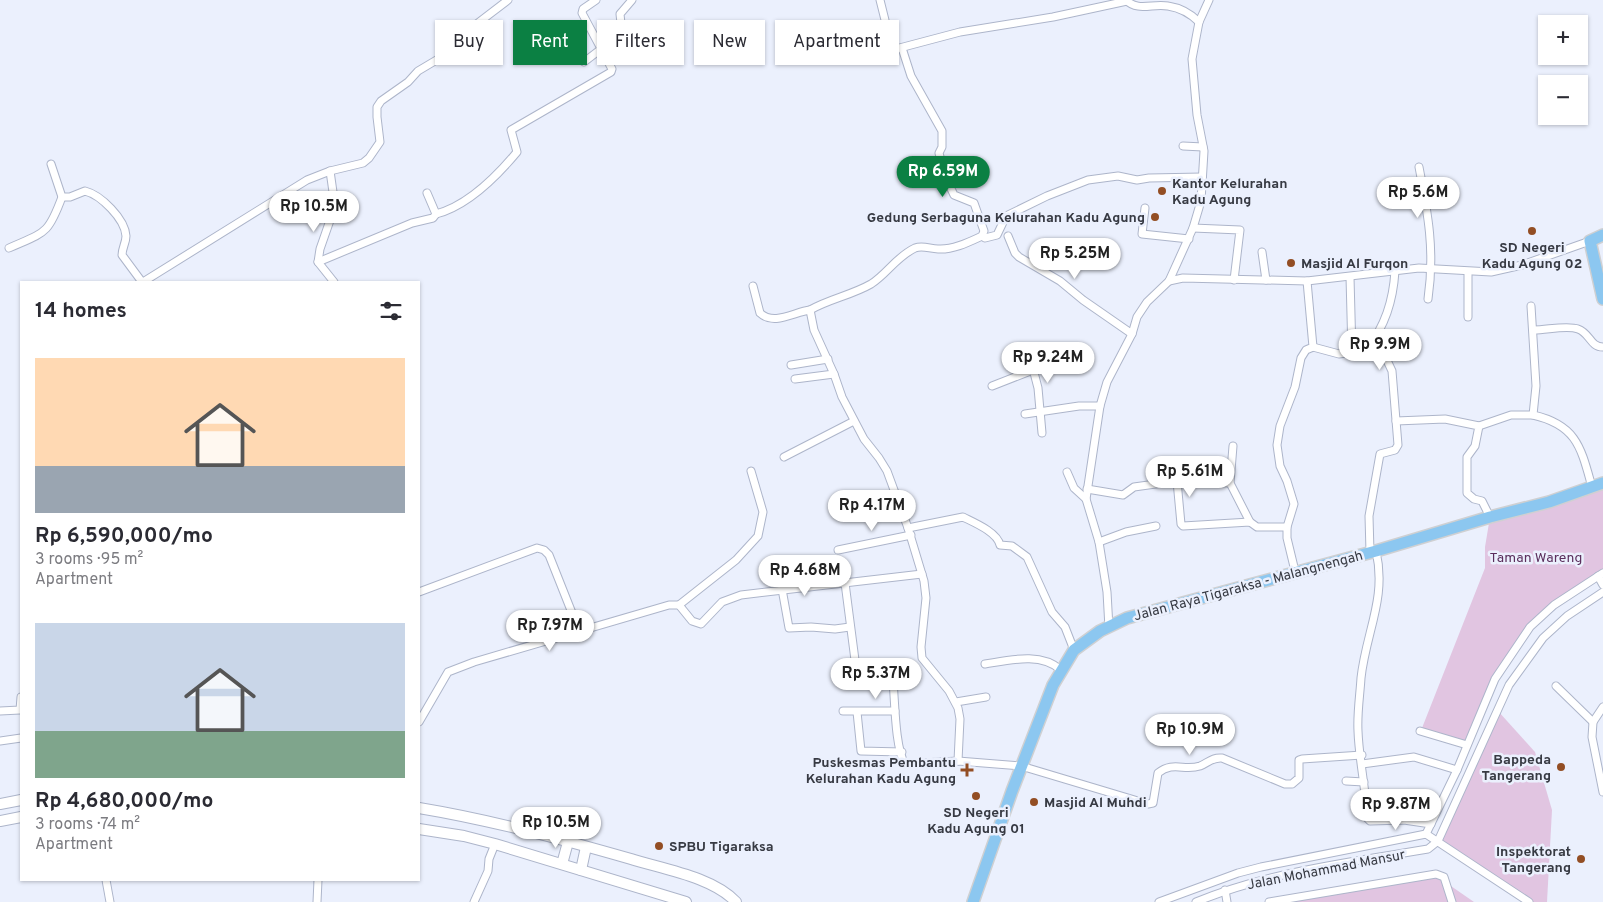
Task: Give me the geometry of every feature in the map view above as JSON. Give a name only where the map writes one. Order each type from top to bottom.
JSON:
[{"type":"main road","points":[[1603,235],[1590,241],[1603,299]]},
{"type":"main road","name":"Jalan Raya Tigaraksa - Malangnengah","points":[[973,902],[1021,766],[1061,670],[1074,650],[1100,631],[1127,618],[1295,571],[1373,552],[1490,516],[1549,502],[1598,485]]},
{"type":"main road","points":[[0,804],[20,800]]},
{"type":"main road","points":[[420,808],[527,830],[685,875],[722,891],[736,902]]},
{"type":"main road","points":[[0,821],[20,817]]},
{"type":"main road","points":[[420,830],[464,836],[495,844],[686,902]]},
{"type":"main road","points":[[562,864],[568,842]]},
{"type":"main road","points":[[581,870],[586,847]]},
{"type":"street","points":[[145,281],[307,180],[330,171],[363,164],[380,142],[377,107],[381,101],[408,82],[418,71],[455,49],[474,26],[508,0]]},
{"type":"street","points":[[596,0],[583,8],[582,13],[597,40]]},
{"type":"street","points":[[621,20],[620,14],[632,0]]},
{"type":"street","points":[[880,0],[885,20],[884,36],[886,46],[892,50],[966,31],[1048,18],[1126,0],[1138,7],[1166,5],[1179,8],[1189,13],[1199,22]]},
{"type":"street","points":[[1109,628],[1107,592],[1099,542],[1086,499],[1100,406],[1107,382],[1132,334],[1137,317],[1147,302],[1169,281],[1193,228],[1201,201],[1203,147],[1197,115],[1192,58],[1199,22],[1209,0]]},
{"type":"street","points":[[902,48],[910,76],[942,131],[942,147],[939,153],[951,189],[954,195],[974,203],[984,231],[982,236]]},
{"type":"street","points":[[318,262],[412,223],[433,218],[436,214],[446,211],[466,199],[506,165],[517,152],[511,130],[610,72],[612,68],[610,65]]},
{"type":"street","points":[[1183,146],[1203,147]]},
{"type":"street","points":[[10,248],[45,232],[50,226],[62,196],[51,164]]},
{"type":"street","points":[[1419,167],[1430,221],[1432,268],[1428,299]]},
{"type":"street","points":[[330,171],[335,206],[320,249],[318,262],[333,281]]},
{"type":"street","points":[[754,286],[760,313],[769,319],[776,320],[794,312],[810,310],[826,300],[869,286],[881,278],[890,266],[917,248],[939,249],[964,244],[982,236],[986,238],[997,235],[1006,216],[1047,196],[1088,180],[1118,176],[1137,180],[1202,177]]},
{"type":"street","points":[[62,196],[70,197],[85,191],[94,194],[105,204],[122,223],[126,238],[122,255],[142,281]]},
{"type":"street","points":[[427,193],[436,214]]},
{"type":"street","points":[[1145,208],[1142,234],[1189,238]]},
{"type":"street","points":[[1193,228],[1240,230],[1234,280]]},
{"type":"street","points":[[1008,236],[1015,253],[1019,257],[1060,281],[1082,300],[1132,334]]},
{"type":"street","points":[[1169,281],[1183,278],[1307,281],[1432,268],[1468,272],[1491,272],[1522,266],[1590,241]]},
{"type":"street","points":[[1262,252],[1266,280]]},
{"type":"street","points":[[1366,350],[1385,322],[1394,294],[1395,271]]},
{"type":"street","points":[[1468,272],[1468,316]]},
{"type":"street","points":[[1350,277],[1352,353]]},
{"type":"street","points":[[1307,281],[1313,347]]},
{"type":"street","points":[[1531,306],[1536,386],[1533,415]]},
{"type":"street","points":[[810,310],[814,330],[842,397],[864,439],[887,471],[910,532],[922,574],[926,598],[921,647],[922,658],[956,702],[960,719],[958,761]]},
{"type":"street","points":[[1534,330],[1576,328],[1586,334],[1594,345],[1603,347]]},
{"type":"street","points":[[1295,571],[1287,538],[1294,504],[1280,466],[1277,445],[1280,426],[1295,387],[1301,358],[1306,350],[1313,347],[1339,354],[1366,350],[1384,354],[1392,371],[1398,448],[1381,452],[1368,521],[1373,552],[1381,579],[1362,675],[1358,730],[1369,820],[1404,820],[1431,824]]},
{"type":"street","points":[[791,365],[828,360]]},
{"type":"street","points":[[1032,361],[1042,433]]},
{"type":"street","points":[[992,386],[1033,370]]},
{"type":"street","points":[[795,379],[834,374]]},
{"type":"street","points":[[1025,414],[1079,406],[1100,406]]},
{"type":"street","points":[[1396,421],[1445,419],[1480,426],[1511,415],[1533,415],[1559,425],[1573,435],[1598,485]]},
{"type":"street","points":[[784,457],[854,420]]},
{"type":"street","points":[[1480,426],[1475,446],[1467,457],[1467,493],[1474,499],[1482,501],[1490,516]]},
{"type":"street","points":[[1233,446],[1230,483],[1250,522],[1257,527],[1288,527]]},
{"type":"street","points":[[420,720],[448,672],[474,662],[580,633],[664,606],[679,605],[736,560],[758,536],[763,512],[751,471]]},
{"type":"street","points":[[1067,472],[1074,488],[1086,499]]},
{"type":"street","points":[[1088,489],[1123,495],[1134,488],[1177,481],[1230,483]]},
{"type":"street","points":[[1177,481],[1182,525],[1250,522]]},
{"type":"street","points":[[838,550],[910,532],[963,516],[984,528],[999,540],[1000,545],[1012,546],[1027,557],[1052,612],[1065,627],[1074,650]]},
{"type":"street","points":[[1099,542],[1126,532],[1156,526]]},
{"type":"street","points":[[420,592],[537,548],[544,550],[549,555],[580,633]]},
{"type":"street","points":[[679,605],[692,621],[701,624],[722,602],[731,597],[782,589],[922,574]]},
{"type":"street","points":[[1529,902],[1426,834],[1457,770],[1495,679],[1530,627],[1554,605],[1600,575],[1603,585]]},
{"type":"street","points":[[845,583],[855,660]]},
{"type":"street","points":[[782,589],[789,628],[835,629],[850,627]]},
{"type":"street","points":[[1438,841],[1509,685],[1543,638],[1567,616],[1603,592]]},
{"type":"street","points":[[985,664],[1014,660],[1039,660],[1051,662],[1061,670]]},
{"type":"street","points":[[893,681],[902,752],[906,764],[958,761],[1021,766],[1148,804],[1153,803],[1156,795],[1158,773],[1166,766],[1199,766],[1212,759],[1222,758],[1285,784],[1292,784],[1299,778],[1299,760],[1362,755]]},
{"type":"street","points":[[1556,686],[1593,722]]},
{"type":"street","points":[[956,702],[986,697]]},
{"type":"street","points":[[1603,707],[1593,722],[1592,737],[1603,792]]},
{"type":"street","points":[[0,710],[20,710]]},
{"type":"street","points":[[843,711],[896,711]]},
{"type":"street","points":[[857,712],[861,751],[902,752]]},
{"type":"street","points":[[1420,730],[1467,745]]},
{"type":"street","points":[[0,741],[20,738]]},
{"type":"street","points":[[1362,764],[1414,757],[1457,770]]},
{"type":"street","points":[[1346,781],[1364,782]]},
{"type":"street","name":"Jalan Mohammad Mansur","points":[[1158,902],[1253,869],[1426,834]]},
{"type":"street","name":"Jalan Mohammad Mansur","points":[[1196,902],[1225,890],[1317,869],[1428,849],[1438,841]]},
{"type":"street","points":[[474,902],[488,871],[489,859],[495,844]]},
{"type":"street","points":[[1269,902],[1436,874],[1444,877],[1452,902]]},
{"type":"street","points":[[106,881],[110,902]]},
{"type":"street","points":[[317,902],[318,881]]},
{"type":"street","points":[[1225,890],[1227,902]]},
{"type":"green space","name":"Taman Wareng","points":[[1603,483],[1603,573],[1530,627],[1495,679],[1468,743],[1422,728],[1485,568],[1485,547],[1490,517]]},
{"type":"green space","points":[[1498,711],[1535,752],[1552,810],[1547,902],[1529,902],[1438,841]]},
{"type":"green space","points":[[1439,874],[1448,884],[1474,902],[1270,902]]},
{"type":"place","name":"Kantor Kelurahan Kadu Agung","points":[[1162,191]]},
{"type":"place","name":"Gedung Serbaguna Kelurahan Kadu Agung","points":[[1155,217]]},
{"type":"place","name":"SD Negeri Kadu Agung 02","points":[[1532,231]]},
{"type":"place","name":"Masjid Al Furqon","points":[[1291,263]]},
{"type":"place","name":"Bappeda Tangerang","points":[[1561,767]]},
{"type":"place","name":"Puskesmas Pembantu Kelurahan Kadu Agung","points":[[967,770]]},
{"type":"place","name":"SD Negeri Kadu Agung 01","points":[[976,796]]},
{"type":"place","name":"Masjid Al Muhdi","points":[[1034,802]]},
{"type":"place","name":"SPBU Tigaraksa","points":[[659,846]]},
{"type":"place","name":"Inspektorat Tangerang","points":[[1581,859]]}]
